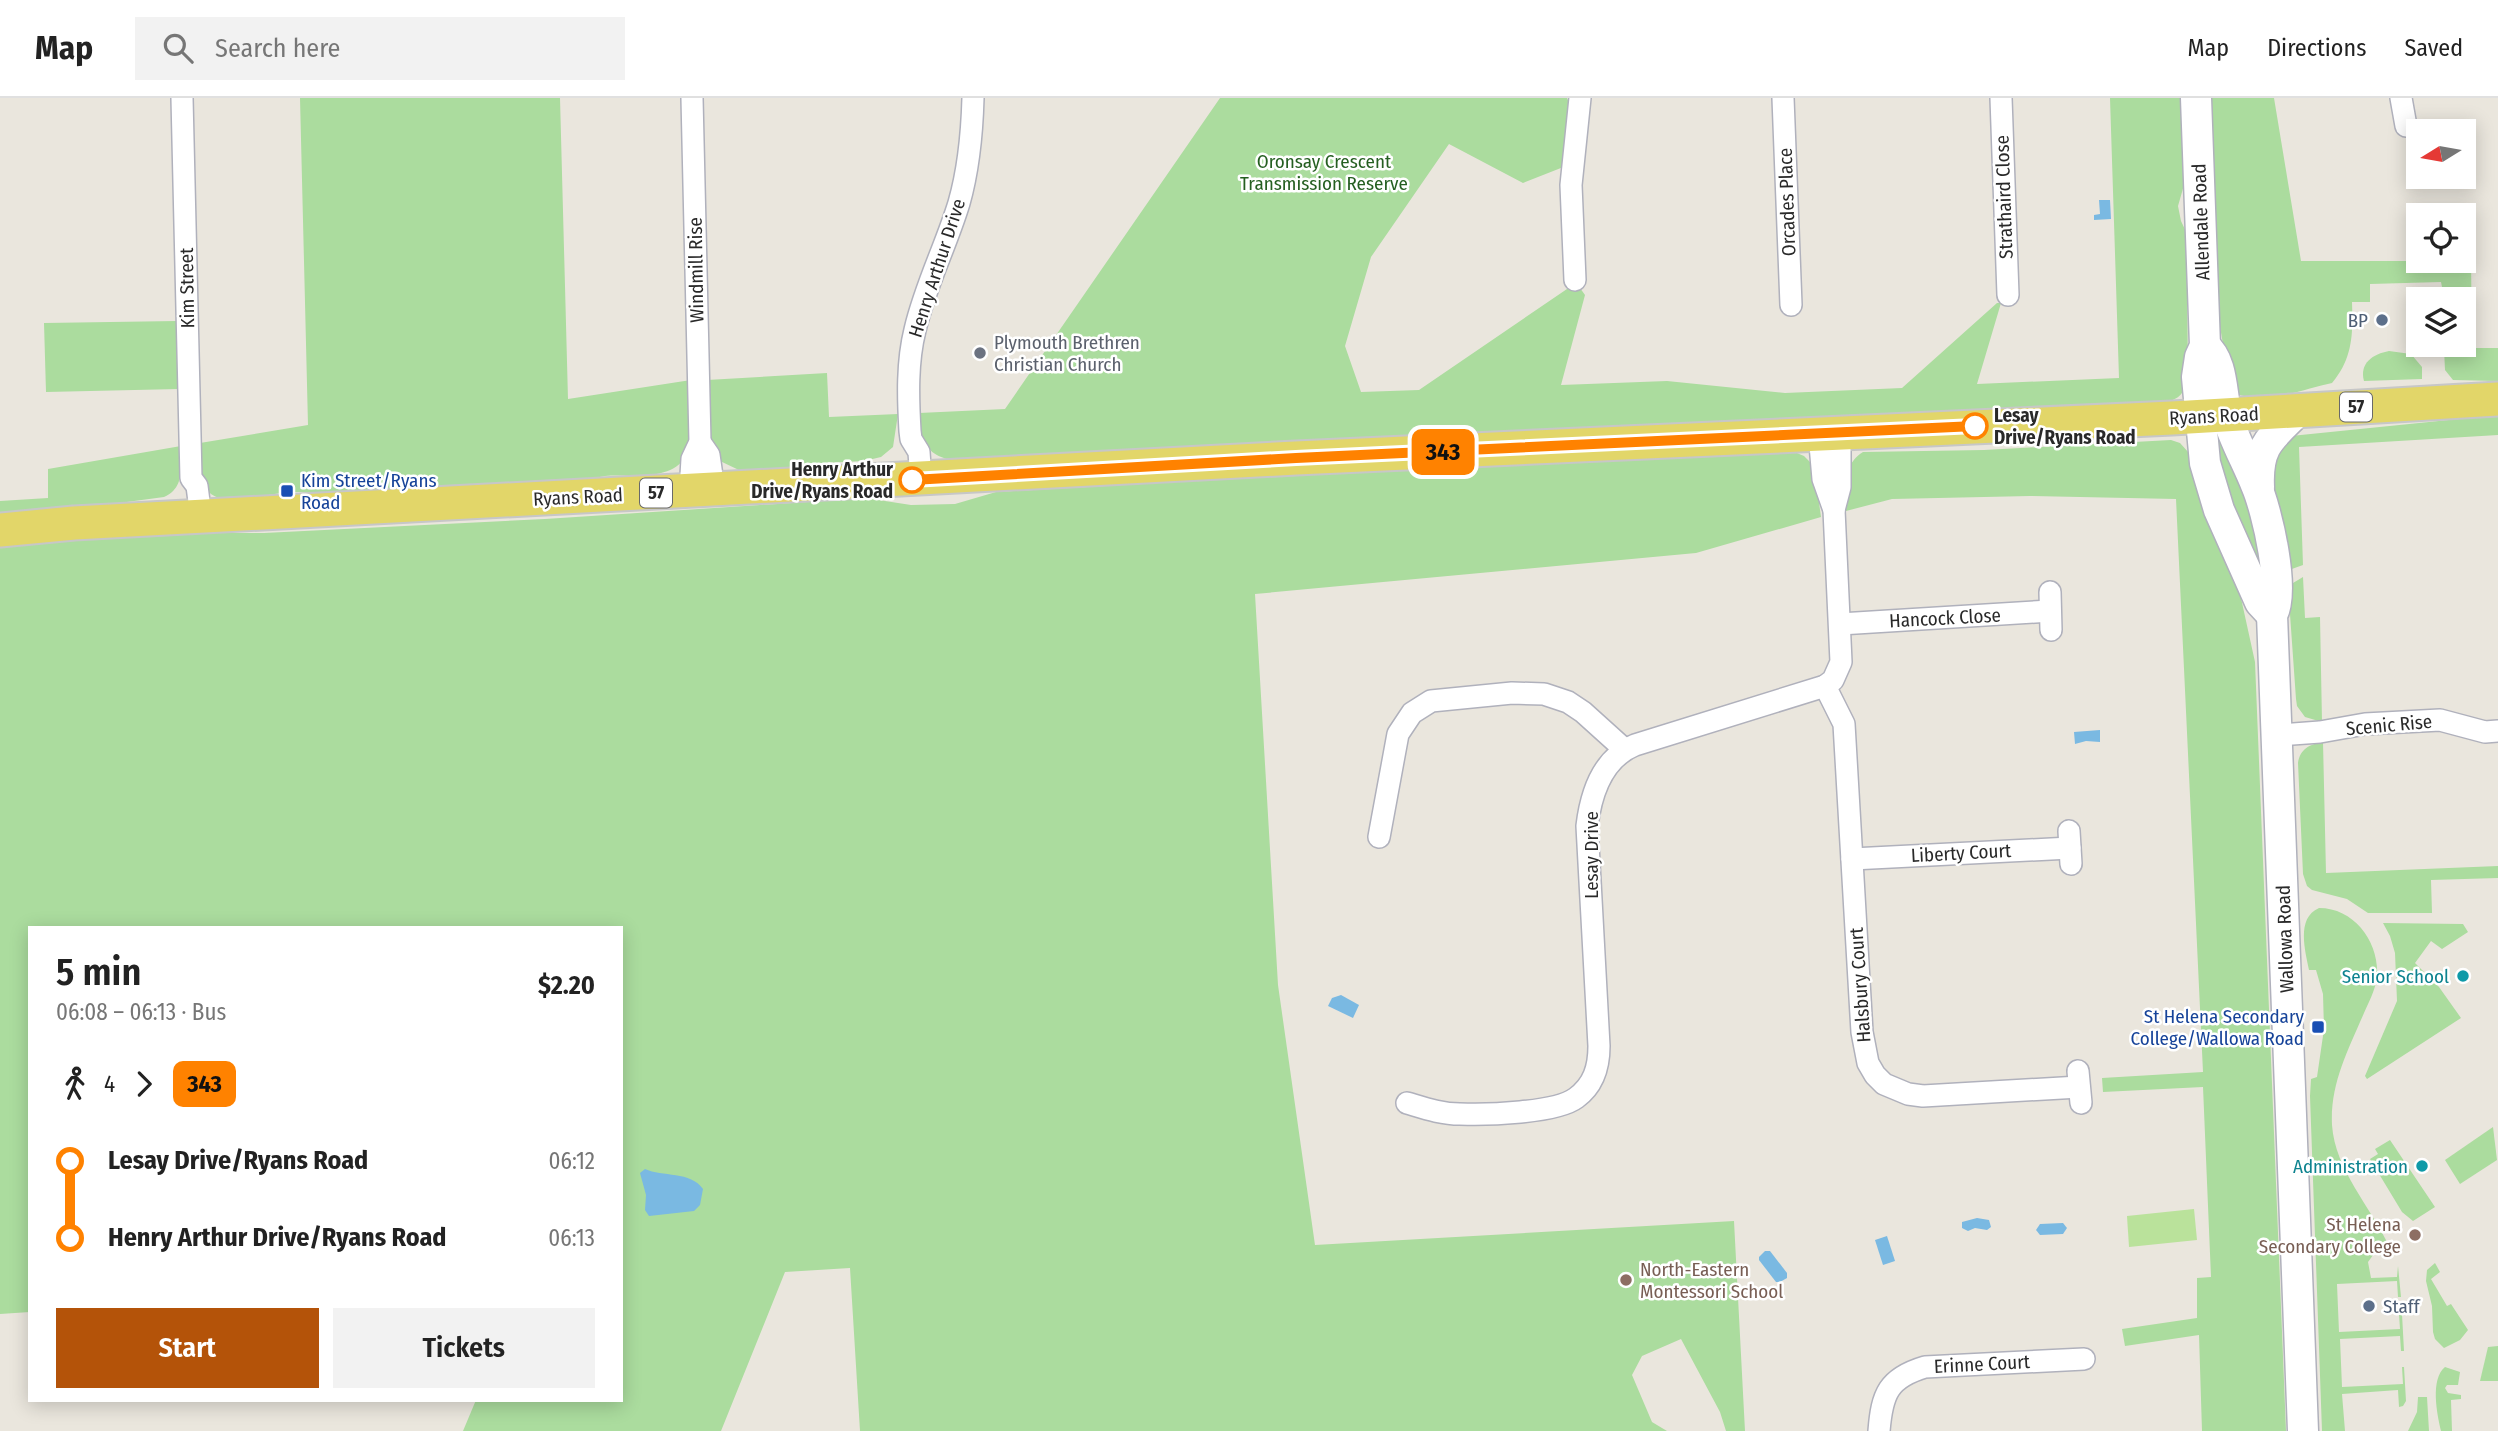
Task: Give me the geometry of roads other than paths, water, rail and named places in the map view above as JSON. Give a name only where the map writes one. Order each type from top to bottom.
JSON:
[{"type":"main road","name":"Allendale Road","points":[[2196,98],[2205,346],[2200,356],[2197,377],[2213,416]]},
{"type":"main road","name":"Ryans Road","points":[[0,530],[74,523],[1296,458],[2213,416],[2498,399]]},
{"type":"main road","points":[[2259,491],[2259,468],[2263,449],[2298,411]]},
{"type":"main road","name":"Wallowa Road","points":[[2213,416],[2259,491],[2277,582],[2278,601],[2272,615],[2303,1431]]},
{"type":"main road","points":[[2213,416],[2205,463],[2219,510],[2260,602],[2272,615]]},
{"type":"street","name":"Kim Street","points":[[182,98],[191,478],[185,485],[192,517]]},
{"type":"street","name":"Windmill Rise","points":[[692,98],[700,442],[692,458],[702,491]]},
{"type":"street","name":"Henry Arthur Drive","points":[[913,480],[905,450],[911,439],[908,386],[915,331],[966,176],[971,144],[973,98]]},
{"type":"street","points":[[1575,280],[1571,185],[1580,98]]},
{"type":"street","name":"Orcades Place","points":[[1783,98],[1791,305]]},
{"type":"street","name":"Strathaird Close","points":[[2001,98],[2008,295]]},
{"type":"street","points":[[2400,98],[2406,126]]},
{"type":"street","points":[[1378,837],[1398,734],[1412,713],[1432,701],[1512,693],[1544,694],[1583,712],[1624,749],[1825,686],[1833,680],[1841,662],[1834,510],[1825,487],[1829,433]]},
{"type":"street","name":"Hancock Close","points":[[1840,624],[2050,611]]},
{"type":"street","name":"Halsbury Court","points":[[1825,686],[1844,724],[1864,1049],[1875,1075],[1895,1090],[1923,1096],[2079,1087]]},
{"type":"street","name":"Scenic Rise","points":[[2278,734],[2320,732],[2365,724],[2440,720],[2484,732],[2498,732]]},
{"type":"street","name":"Lesay Drive","points":[[1406,1103],[1459,1114],[1546,1109],[1575,1099],[1592,1081],[1597,1070],[1599,1046],[1587,826],[1589,807],[1601,777],[1624,749]]},
{"type":"street","name":"Liberty Court","points":[[1852,859],[2070,847]]},
{"type":"street","name":"Erinne Court","points":[[1879,1431],[1886,1393],[1893,1383],[1912,1371],[1925,1367],[2084,1359]]},
{"type":"water","points":[[2099,200],[2110,200],[2111,219],[2094,220],[2094,215],[2100,214]]},
{"type":"water","points":[[2100,730],[2100,742],[2086,741],[2075,744],[2074,732]]},
{"type":"water","points":[[1341,995],[1359,1005],[1353,1018],[1328,1006],[1332,998]]},
{"type":"water","points":[[645,1169],[684,1177],[698,1183],[703,1189],[700,1205],[694,1211],[649,1216],[645,1210],[646,1195],[640,1173]]},
{"type":"water","points":[[1977,1218],[1989,1220],[1991,1227],[1987,1230],[1975,1228],[1968,1231],[1962,1228],[1962,1222]]},
{"type":"water","points":[[2063,1223],[2067,1228],[2063,1234],[2040,1235],[2036,1230],[2040,1224]]},
{"type":"water","points":[[1887,1236],[1895,1261],[1883,1265],[1875,1240]]},
{"type":"water","points":[[1765,1251],[1770,1251],[1787,1273],[1787,1278],[1776,1282],[1759,1260]]},
{"type":"place","name":"BP","points":[[2382,320]]},
{"type":"place","name":"Plymouth Brethren Christian Church","points":[[980,353]]},
{"type":"place","name":"Lesay Drive/Ryans Road","points":[[1975,426]]},
{"type":"place","name":"Henry Arthur Drive/Ryans Road","points":[[912,480]]},
{"type":"place","name":"Kim Street/Ryans Road","points":[[287,491]]},
{"type":"place","name":"Senior School","points":[[2463,976]]},
{"type":"place","name":"St Helena Secondary College/Wallowa Road","points":[[2318,1027]]},
{"type":"place","name":"Administration","points":[[2422,1166]]},
{"type":"place","name":"St Helena Secondary College","points":[[2415,1235]]},
{"type":"place","name":"North-Eastern Montessori School","points":[[1626,1280]]},
{"type":"place","name":"Staff","points":[[2369,1306]]},
{"type":"park label","name":"Oronsay Crescent Transmission Reserve","points":[[1324,172]]}]
